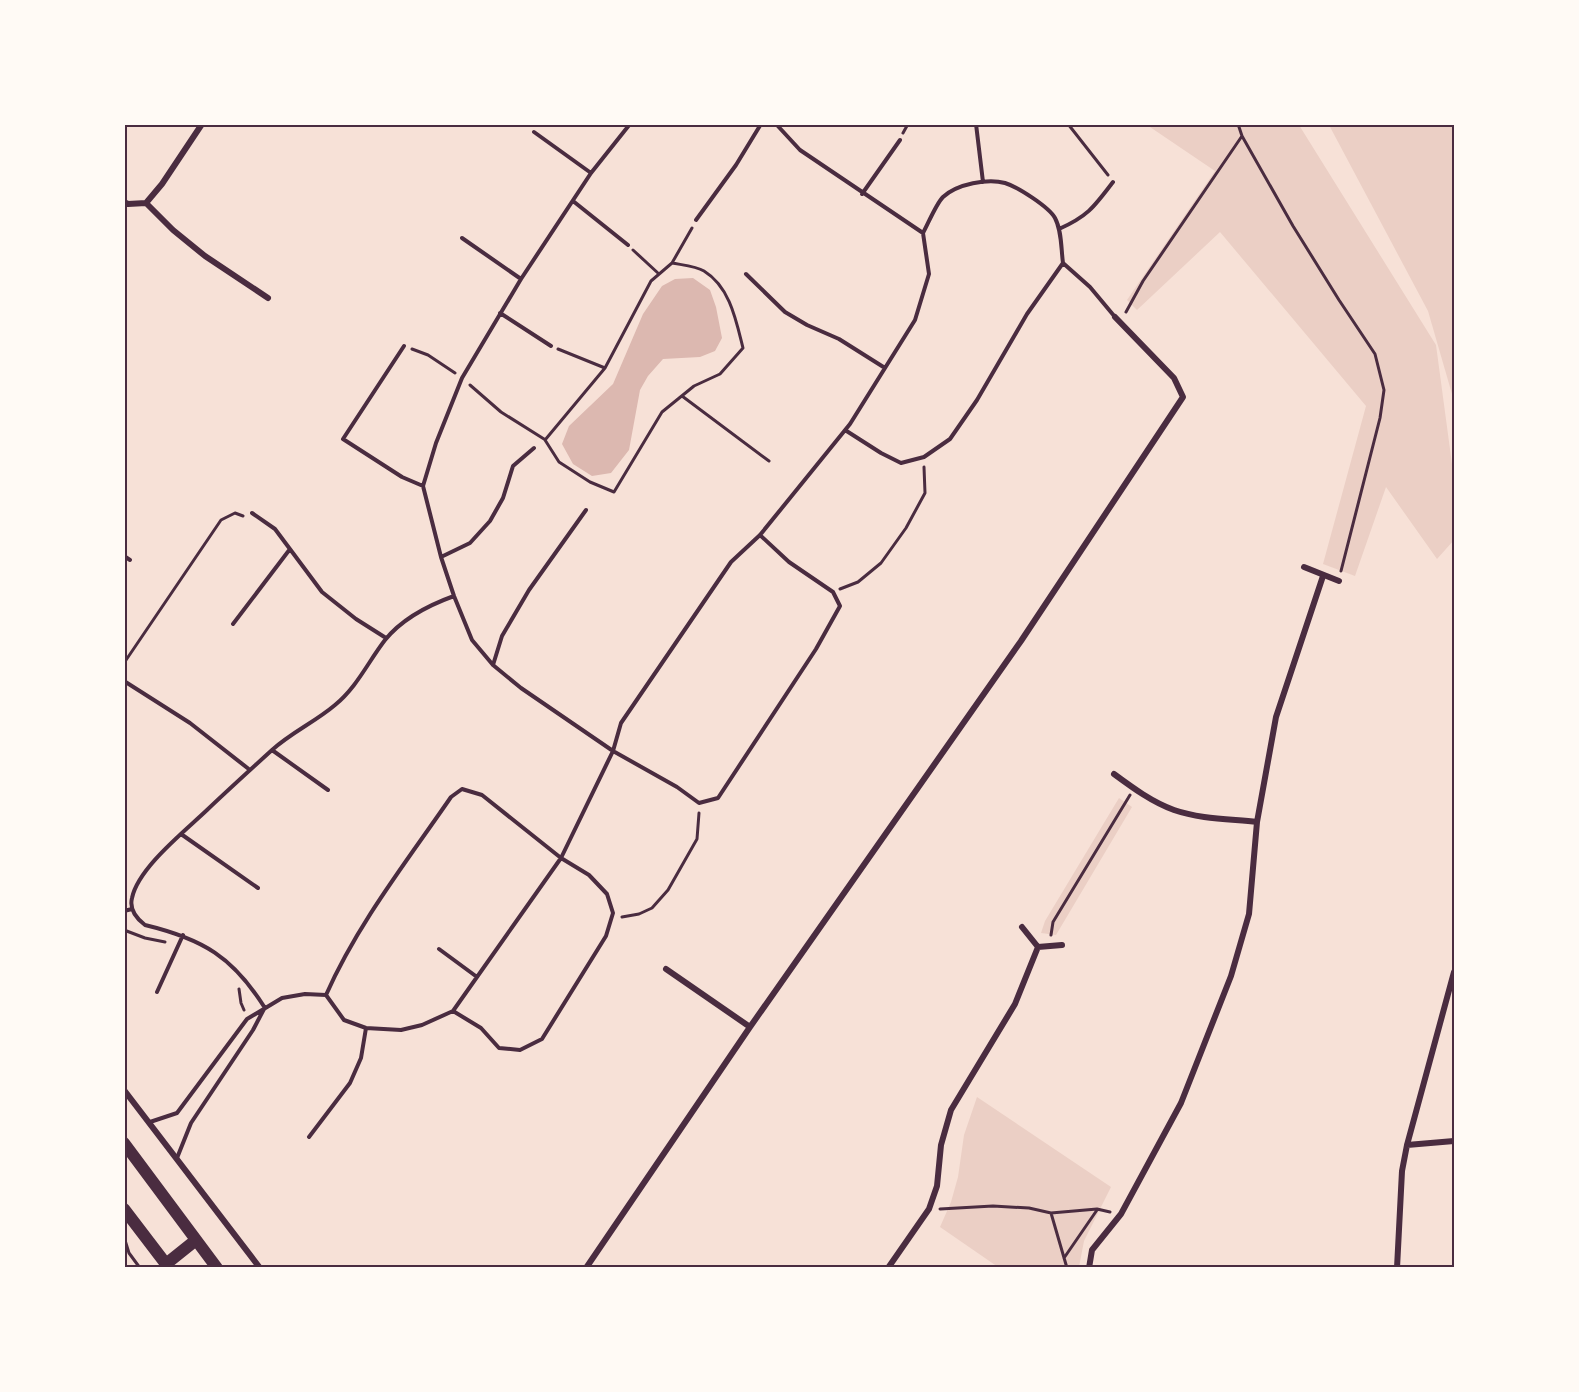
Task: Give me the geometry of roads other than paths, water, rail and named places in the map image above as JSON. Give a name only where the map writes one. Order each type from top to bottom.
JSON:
[{"type":"highway","points":[[124,1143],[217,1268]]},
{"type":"highway","points":[[124,1209],[168,1266],[196,1240]]},
{"type":"street","points":[[124,202],[128,204],[146,203],[162,184],[202,124]]},
{"type":"street","points":[[146,203],[172,230],[205,256],[268,298]]},
{"type":"street","points":[[586,1268],[750,1027],[1021,640],[1183,397],[1174,378],[1118,319]]},
{"type":"street","points":[[1304,567],[1339,581]]},
{"type":"street","points":[[1089,1268],[1092,1250],[1121,1214],[1181,1103],[1232,976],[1250,915],[1257,822],[1276,717],[1323,576]]},
{"type":"street","points":[[1114,774],[1134,788],[1175,810],[1211,818],[1257,822]]},
{"type":"street","points":[[1022,927],[1038,947]]},
{"type":"street","points":[[1038,947],[1062,945]]},
{"type":"street","points":[[888,1268],[929,1209],[937,1186],[941,1145],[951,1110],[1015,1004],[1038,947]]},
{"type":"street","points":[[666,969],[750,1027]]},
{"type":"street","points":[[1397,1268],[1402,1171],[1407,1145],[1455,972]]},
{"type":"street","points":[[124,1090],[260,1268]]},
{"type":"street","points":[[1407,1145],[1455,1142]]},
{"type":"lane","points":[[630,124],[591,173],[521,279],[462,378],[436,443],[423,486],[441,557],[472,640],[493,666],[613,751],[677,787],[699,803],[718,798],[816,649],[840,606],[833,592],[789,562],[760,535]]},
{"type":"lane","points":[[696,220],[736,165],[761,124]]},
{"type":"lane","points":[[776,124],[800,150],[923,233]]},
{"type":"lane","points":[[976,124],[983,182]]},
{"type":"lane","points":[[534,132],[591,173]]},
{"type":"lane","points":[[862,194],[900,140]]},
{"type":"lane","points":[[326,995],[344,1020],[366,1028],[401,1030],[422,1025],[453,1011],[561,858],[613,751],[621,723],[730,562],[760,535],[845,430],[915,320],[929,274],[923,233],[943,197],[959,188],[983,182],[1005,183],[1035,200],[1054,216],[1059,229],[1063,263],[1090,287],[1118,319]]},
{"type":"lane","points":[[1059,229],[1092,210],[1113,182]]},
{"type":"lane","points":[[573,201],[628,245]]},
{"type":"lane","points":[[462,238],[521,279]]},
{"type":"lane","points":[[845,430],[901,463],[924,457],[951,440],[1027,314],[1063,263]]},
{"type":"lane","points":[[746,274],[785,312],[839,339],[885,368]]},
{"type":"lane","points":[[500,313],[551,346]]},
{"type":"lane","points":[[404,346],[344,439],[402,477],[423,486]]},
{"type":"lane","points":[[441,557],[470,543],[490,521],[503,498],[513,466],[534,448]]},
{"type":"lane","points":[[493,666],[502,636],[529,590],[586,510]]},
{"type":"lane","points":[[252,513],[274,529],[322,592],[356,619],[387,638]]},
{"type":"lane","points":[[233,624],[290,549]]},
{"type":"lane","points":[[124,556],[130,560]]},
{"type":"lane","points":[[265,1008],[234,967],[217,953],[183,935],[146,925],[138,919],[132,909],[132,896],[164,849],[285,738],[335,705],[357,682],[387,638],[416,613],[454,596]]},
{"type":"lane","points":[[124,681],[190,723],[250,770]]},
{"type":"lane","points":[[272,750],[328,790]]},
{"type":"lane","points":[[326,995],[369,915],[451,797],[462,789],[482,795],[561,858],[589,875],[607,894],[613,913],[606,936],[542,1039],[520,1050],[499,1048],[481,1028],[453,1011]]},
{"type":"lane","points":[[182,834],[258,888]]},
{"type":"lane","points":[[124,911],[132,909]]},
{"type":"lane","points":[[157,992],[183,935]]},
{"type":"lane","points":[[439,949],[477,977]]},
{"type":"lane","points":[[150,1122],[177,1113],[247,1019],[282,998],[294,995],[326,995]]},
{"type":"lane","points":[[177,1158],[191,1123],[254,1030],[265,1008]]},
{"type":"lane","points":[[309,1137],[351,1083],[361,1058],[366,1028]]}]
